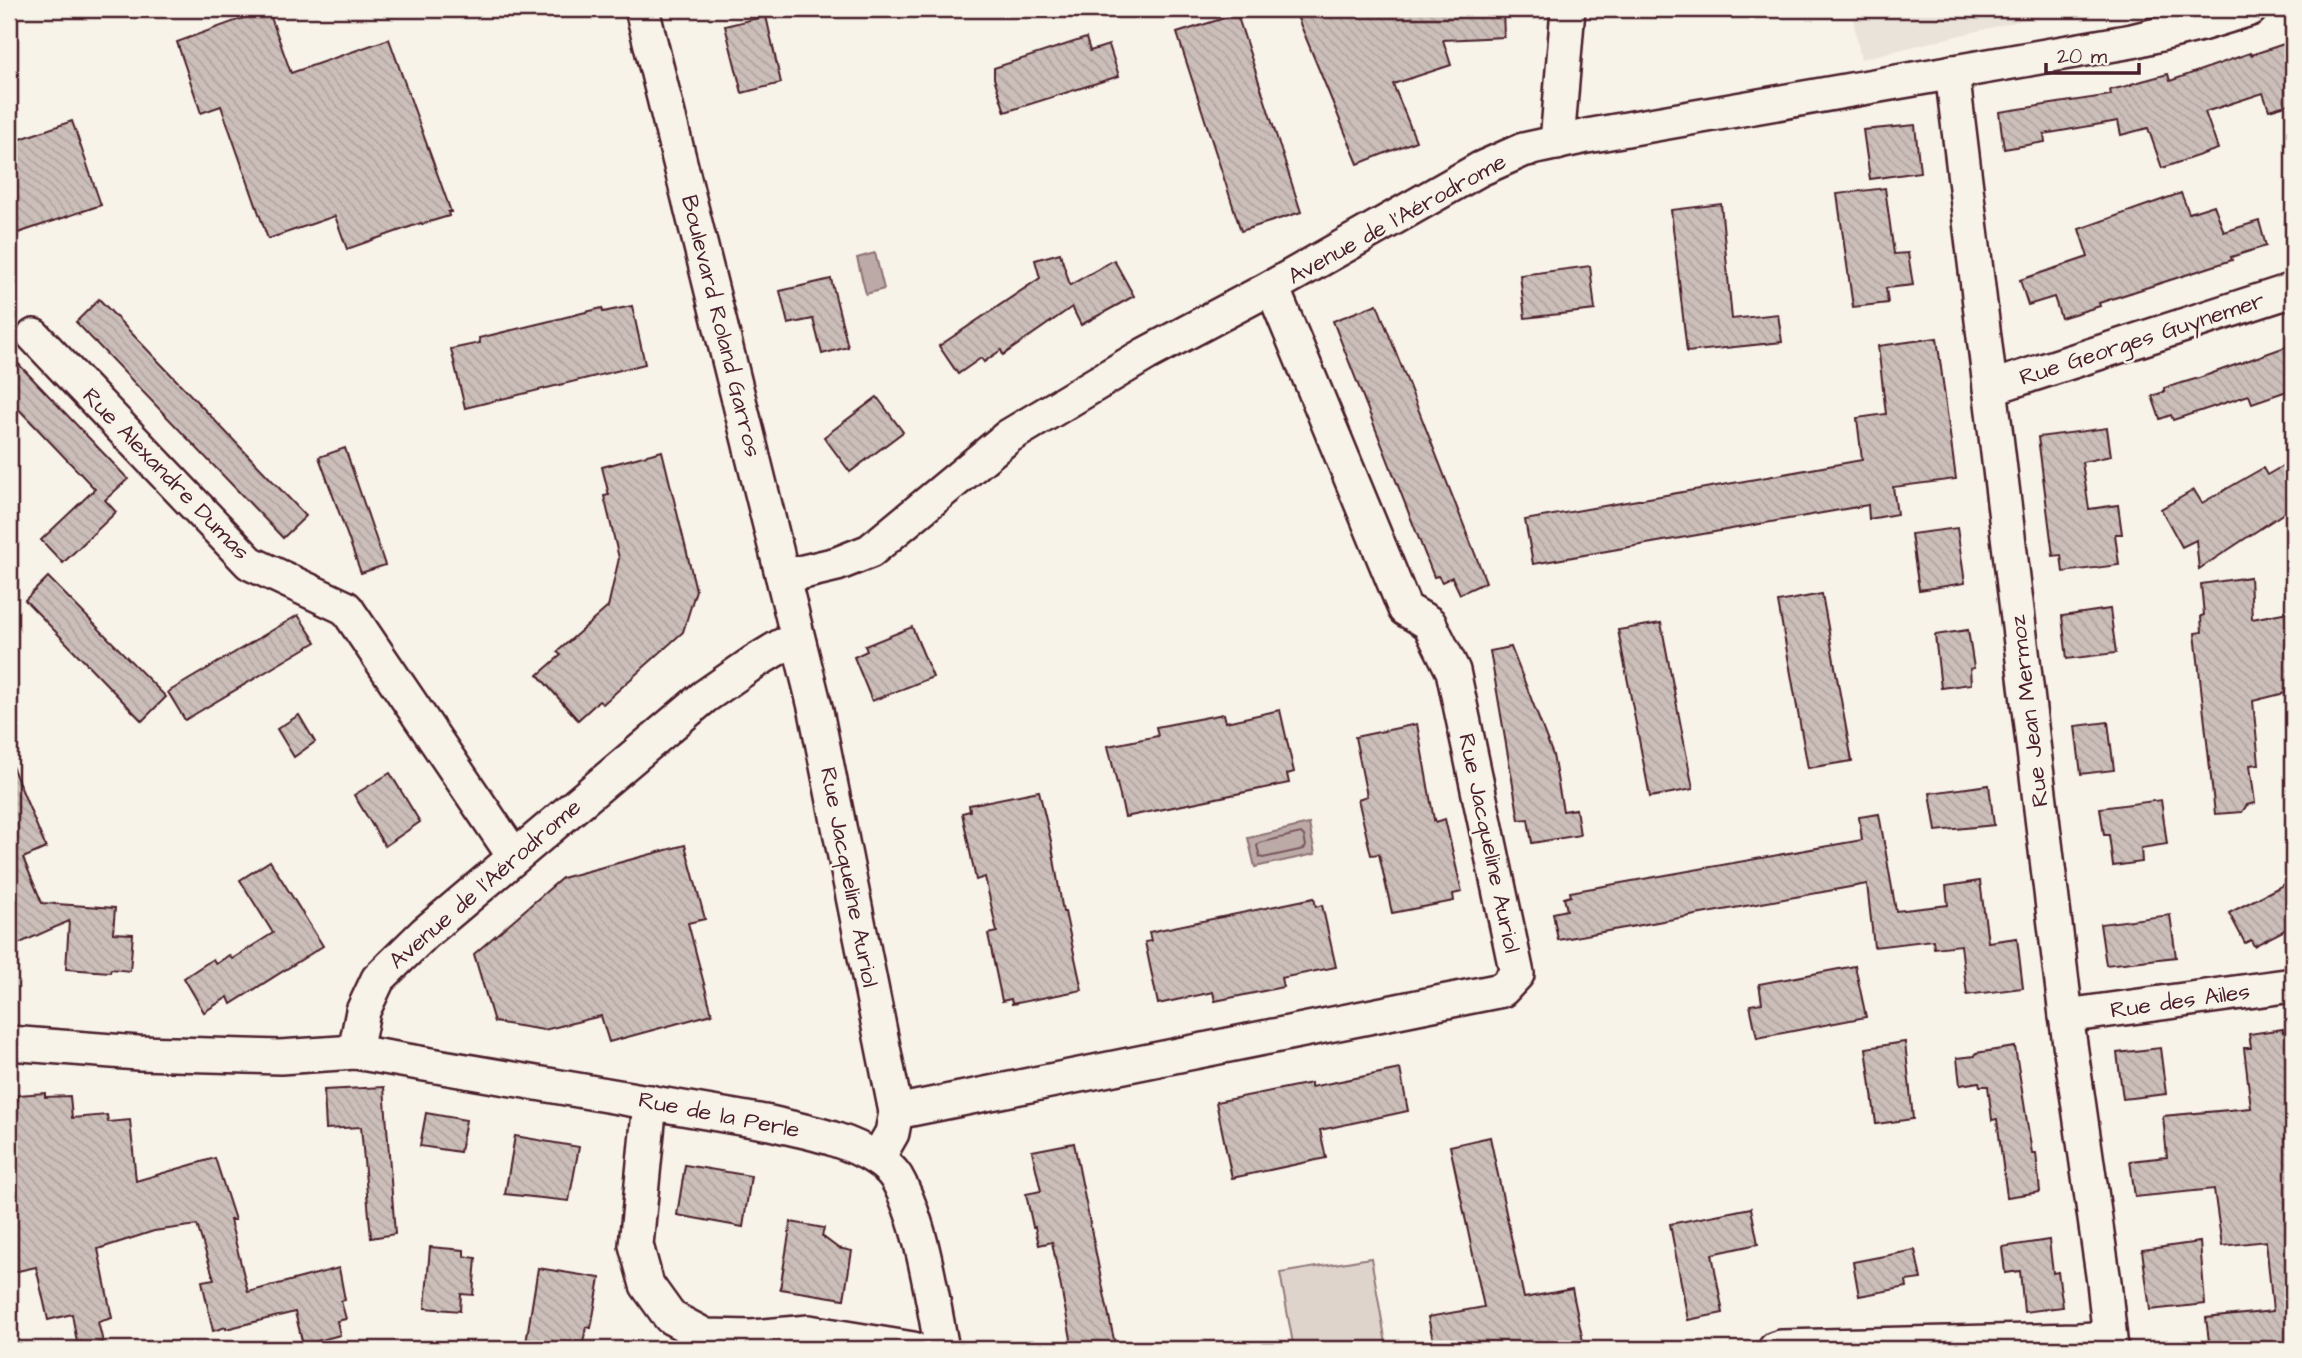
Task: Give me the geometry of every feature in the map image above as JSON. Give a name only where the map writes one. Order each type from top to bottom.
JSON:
[{"type":"street","name":"Boulevard Roland Garros","points":[[642,9],[799,644]]},
{"type":"street","points":[[1557,143],[1568,9]]},
{"type":"street","name":"Avenue de l'Aérodrome","points":[[782,574],[837,564],[870,551],[1009,436],[1146,354],[1272,287],[1480,169],[1523,150],[2132,41],[2221,13]]},
{"type":"street","name":"Rue Jean Mermoz","points":[[1952,72],[2066,1016],[2104,1282],[2110,1343]]},
{"type":"street","name":"Rue Jacqueline Auriol","points":[[896,1112],[1502,990],[1517,974],[1453,671],[1429,623],[1405,609],[1272,287]]},
{"type":"street","name":"Rue Georges Guynemer","points":[[1990,388],[2293,290]]},
{"type":"street","name":"Rue Alexandre Dumas","points":[[34,336],[250,563],[346,608],[514,856]]},
{"type":"street","name":"Avenue de l'Aérodrome","points":[[355,1052],[363,1011],[378,979],[425,933],[704,697],[781,646],[799,644]]},
{"type":"street","name":"Rue Jacqueline Auriol","points":[[799,644],[816,711],[896,1112],[892,1133],[877,1159]]},
{"type":"street","name":"Rue des Ailes","points":[[2066,1016],[2293,985]]},
{"type":"street","points":[[9,1043],[138,1053],[279,1057],[355,1052]]},
{"type":"street","name":"Rue de la Perle","points":[[355,1052],[770,1123],[835,1138],[877,1159],[895,1175],[910,1207],[942,1349]]},
{"type":"street","points":[[650,1102],[636,1245],[648,1285],[670,1317],[706,1336],[752,1337],[809,1332],[913,1349]]},
{"type":"street","points":[[1775,1349],[2078,1340],[2110,1343]]},
{"type":"shaded area","points":[[1851,9],[2069,9],[1861,59]]},
{"type":"shaded area","points":[[1371,1258],[1387,1349],[1294,1349],[1280,1273]]},
{"type":"water","points":[[875,253],[884,289],[866,294],[857,258]]},
{"type":"water","points":[[1309,824],[1315,854],[1255,867],[1248,838]]},
{"type":"building","points":[[268,9],[291,73],[389,39],[451,212],[448,212],[449,216],[347,249],[335,216],[268,239],[221,106],[201,113],[177,42]]},
{"type":"building","points":[[1294,9],[1503,9],[1504,37],[1443,40],[1451,65],[1393,84],[1416,141],[1358,164]]},
{"type":"building","points":[[1237,14],[1301,212],[1241,231],[1177,33]]},
{"type":"building","points":[[766,16],[781,83],[742,93],[725,26]]},
{"type":"building","points":[[1086,38],[1090,51],[1109,45],[1119,76],[1005,112],[994,78],[994,68]]},
{"type":"building","points":[[2293,41],[2293,103],[2269,110],[2263,93],[2205,112],[2218,149],[2162,168],[2148,128],[2121,135],[2118,121],[2044,134],[2045,142],[2004,149],[1999,112],[2111,95],[2110,90],[2168,74],[2170,81]]},
{"type":"building","points":[[72,121],[101,205],[9,236],[9,143]]},
{"type":"building","points":[[1915,125],[1920,172],[1870,179],[1863,130]]},
{"type":"building","points":[[1885,188],[1894,254],[1908,253],[1913,285],[1886,288],[1888,303],[1853,307],[1837,194]]},
{"type":"building","points":[[2181,193],[2189,213],[2214,205],[2224,232],[2259,221],[2266,246],[2061,318],[2054,297],[2028,305],[2020,280],[2088,257],[2079,229]]},
{"type":"building","points":[[1721,204],[1732,319],[1778,314],[1782,342],[1687,352],[1671,210]]},
{"type":"building","points":[[1060,253],[1070,285],[1114,260],[1134,296],[1081,325],[1072,307],[1003,355],[1001,350],[984,362],[981,358],[958,374],[939,346],[1040,278],[1035,260]]},
{"type":"building","points":[[1590,266],[1595,310],[1525,318],[1520,275]]},
{"type":"building","points":[[831,279],[848,347],[822,354],[813,319],[788,324],[780,291]]},
{"type":"building","points":[[99,299],[306,516],[283,538],[76,322]]},
{"type":"building","points":[[1377,304],[1486,582],[1460,594],[1452,577],[1442,582],[1438,576],[1434,577],[1333,321]]},
{"type":"building","points":[[632,306],[645,364],[465,408],[451,349],[480,343],[479,338],[602,308],[603,312]]},
{"type":"building","points":[[1937,338],[1956,479],[1893,487],[1897,514],[1869,519],[1868,505],[1533,564],[1525,520],[1862,460],[1857,418],[1886,414],[1878,346]]},
{"type":"building","points":[[2288,346],[2293,361],[2293,389],[2252,403],[2249,395],[2173,420],[2171,415],[2160,419],[2152,396],[2164,392],[2164,388]]},
{"type":"building","points":[[9,354],[128,479],[105,500],[116,512],[63,563],[41,540],[95,489],[9,399]]},
{"type":"building","points":[[877,397],[903,432],[850,472],[824,437]]},
{"type":"building","points":[[2107,428],[2111,456],[2082,462],[2089,509],[2118,505],[2122,534],[2115,534],[2119,565],[2063,572],[2061,555],[2053,556],[2038,437]]},
{"type":"building","points":[[345,448],[385,565],[361,573],[319,457]]},
{"type":"building","points":[[662,451],[696,590],[683,632],[603,704],[599,701],[578,720],[538,675],[561,655],[557,652],[608,607],[619,558],[604,496],[609,495],[602,467]]},
{"type":"building","points":[[2293,460],[2293,507],[2199,569],[2196,540],[2182,547],[2161,509],[2194,490],[2202,503],[2263,468],[2267,475]]},
{"type":"building","points":[[1957,528],[1965,583],[1919,590],[1911,534]]},
{"type":"building","points":[[48,577],[166,697],[142,721],[25,600]]},
{"type":"building","points":[[2250,577],[2252,619],[2293,611],[2293,691],[2253,701],[2259,764],[2250,765],[2255,803],[2247,805],[2242,812],[2215,814],[2195,633],[2202,632],[2201,616],[2204,615],[2201,584]]},
{"type":"building","points":[[1822,594],[1852,761],[1808,768],[1778,602]]},
{"type":"building","points":[[2110,609],[2116,653],[2067,659],[2062,616]]},
{"type":"building","points":[[298,615],[316,642],[185,720],[168,692]]},
{"type":"building","points":[[1661,623],[1693,789],[1650,797],[1618,630]]},
{"type":"building","points":[[912,627],[933,677],[872,701],[854,657],[867,651],[865,646]]},
{"type":"building","points":[[1968,630],[1974,668],[1970,669],[1971,684],[1941,688],[1935,635]]},
{"type":"building","points":[[1511,647],[1553,755],[1563,811],[1576,809],[1580,835],[1532,843],[1528,819],[1519,820],[1490,651]]},
{"type":"building","points":[[1280,710],[1294,772],[1287,774],[1289,783],[1125,817],[1108,746],[1158,736],[1156,727],[1224,714],[1226,722]]},
{"type":"building","points":[[299,715],[315,742],[294,757],[277,729]]},
{"type":"building","points":[[2108,722],[2114,770],[2081,774],[2075,726]]},
{"type":"building","points":[[1417,724],[1434,820],[1436,822],[1445,819],[1462,892],[1453,894],[1454,901],[1392,913],[1379,854],[1371,855],[1358,799],[1367,796],[1355,737]]},
{"type":"building","points":[[9,759],[46,848],[23,858],[42,903],[115,908],[113,933],[133,934],[130,971],[66,969],[69,921],[9,948]]},
{"type":"building","points":[[390,773],[420,822],[385,846],[354,795]]},
{"type":"building","points":[[1989,785],[1994,825],[1936,831],[1930,793]]},
{"type":"building","points":[[1039,791],[1082,990],[1012,1004],[1011,999],[1002,1001],[988,934],[997,932],[985,877],[976,880],[962,813],[970,811],[969,805]]},
{"type":"building","points":[[2161,800],[2167,844],[2141,848],[2142,862],[2113,866],[2109,835],[2104,835],[2100,808]]},
{"type":"building","points":[[1879,814],[1896,911],[1948,905],[1946,886],[1980,881],[1988,942],[2017,938],[2023,988],[1967,995],[1961,945],[1934,948],[1933,940],[1874,947],[1867,884],[1558,940],[1553,913],[1567,910],[1564,898],[1571,896],[1570,892],[1862,840],[1859,817]]},
{"type":"building","points":[[685,845],[705,919],[688,923],[712,1014],[609,1042],[601,1016],[544,1030],[494,1022],[474,954],[562,878]]},
{"type":"building","points":[[270,861],[323,946],[231,1004],[228,997],[204,1012],[184,978],[213,959],[216,964],[229,955],[232,959],[273,933],[240,880]]},
{"type":"building","points":[[2293,880],[2293,926],[2254,946],[2251,940],[2245,943],[2229,913]]},
{"type":"building","points":[[1314,898],[1316,907],[1322,905],[1336,967],[1281,978],[1283,987],[1215,1001],[1213,992],[1158,1004],[1145,942],[1151,941],[1149,932]]},
{"type":"building","points":[[2170,915],[2176,957],[2106,965],[2100,924]]},
{"type":"building","points":[[1855,966],[1866,1017],[1757,1038],[1750,1005],[1762,1003],[1759,984]]},
{"type":"building","points":[[2283,1029],[2283,1032],[2291,1031],[2293,1053],[2293,1349],[2210,1349],[2206,1318],[2273,1311],[2266,1241],[2222,1246],[2214,1189],[2135,1197],[2130,1161],[2167,1157],[2163,1116],[2251,1108],[2244,1048],[2251,1048],[2249,1034]]},
{"type":"building","points":[[1905,1042],[1913,1119],[1876,1124],[1866,1048]]},
{"type":"building","points":[[2015,1047],[2032,1153],[2036,1153],[2040,1192],[2007,1197],[1997,1119],[1992,1120],[1988,1086],[1980,1086],[1979,1082],[1960,1085],[1957,1058]]},
{"type":"building","points":[[2160,1048],[2166,1094],[2123,1099],[2117,1053]]},
{"type":"building","points":[[1400,1069],[1408,1111],[1320,1130],[1326,1158],[1232,1178],[1216,1102]]},
{"type":"building","points":[[384,1087],[395,1234],[371,1238],[361,1127],[326,1129],[324,1090]]},
{"type":"building","points":[[45,1093],[45,1097],[70,1096],[72,1118],[107,1115],[108,1122],[130,1120],[136,1181],[215,1158],[235,1220],[230,1220],[248,1292],[339,1268],[345,1300],[341,1301],[346,1319],[337,1321],[340,1335],[303,1345],[295,1312],[213,1331],[202,1281],[214,1279],[197,1225],[154,1231],[98,1249],[112,1318],[98,1322],[103,1342],[78,1348],[72,1314],[48,1320],[36,1267],[9,1273],[9,1120],[17,1117],[15,1100],[18,1100],[18,1095]]},
{"type":"building","points":[[426,1113],[466,1120],[460,1152],[420,1146]]},
{"type":"building","points":[[515,1136],[579,1147],[569,1201],[505,1194]]},
{"type":"building","points":[[1490,1137],[1524,1298],[1572,1289],[1584,1346],[1571,1349],[1435,1349],[1428,1317],[1484,1307],[1450,1146]]},
{"type":"building","points":[[1074,1143],[1116,1349],[1073,1349],[1052,1242],[1039,1245],[1026,1194],[1041,1191],[1032,1151]]},
{"type":"building","points":[[685,1165],[751,1176],[743,1227],[677,1215]]},
{"type":"building","points":[[1751,1208],[1758,1244],[1712,1254],[1723,1313],[1688,1320],[1670,1224]]},
{"type":"building","points":[[791,1222],[824,1228],[822,1236],[838,1248],[852,1251],[844,1299],[780,1289]]},
{"type":"building","points":[[2049,1240],[2053,1273],[2058,1272],[2063,1307],[2024,1312],[2020,1271],[2005,1273],[2002,1247]]},
{"type":"building","points":[[2200,1242],[2205,1304],[2150,1310],[2142,1250]]},
{"type":"building","points":[[430,1247],[464,1250],[464,1256],[476,1258],[473,1295],[461,1294],[460,1311],[425,1308]]},
{"type":"building","points":[[1915,1250],[1921,1279],[1906,1281],[1907,1287],[1859,1296],[1853,1262]]},
{"type":"building","points":[[538,1268],[600,1278],[591,1328],[586,1327],[582,1349],[525,1349]]}]
